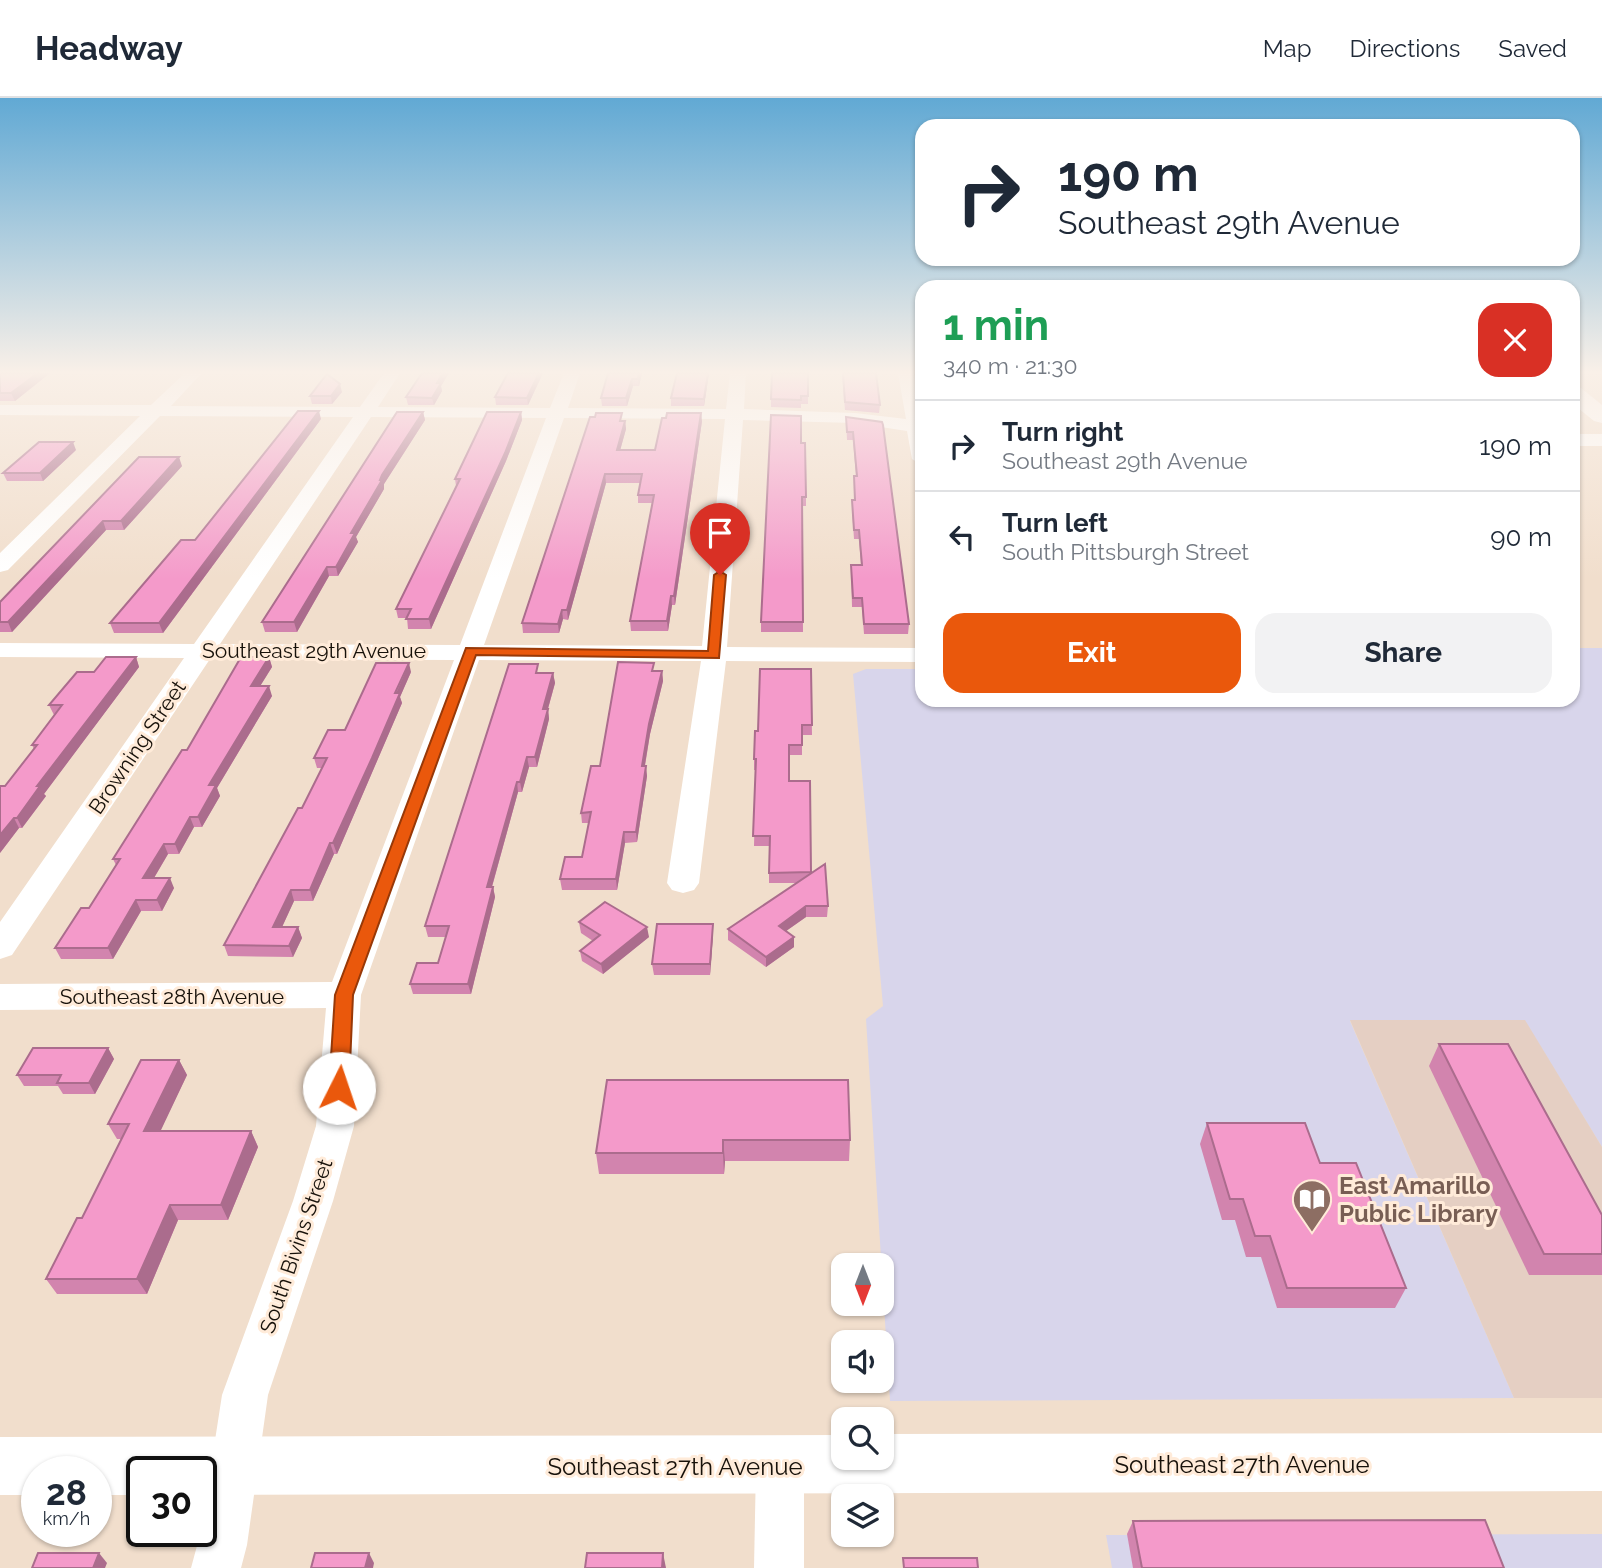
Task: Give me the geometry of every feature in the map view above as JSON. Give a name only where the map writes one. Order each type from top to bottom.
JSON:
[{"type":"main road","name":"Southeast 27th Avenue","points":[[0,1466],[1602,1462]]},
{"type":"street","points":[[0,565],[124,442]]},
{"type":"street","name":"Browning Street","points":[[0,947],[345,442]]},
{"type":"street","name":"South Bivins Street","points":[[216,1568],[245,1395],[313,1201],[335,1126],[344,995],[545,442]]},
{"type":"street","points":[[683,883],[714,655],[731,442]]},
{"type":"street","name":"Southeast 29th Avenue","points":[[0,650],[915,655]]},
{"type":"street","name":"Southeast 28th Avenue","points":[[0,997],[344,995]]},
{"type":"street","points":[[779,1568],[780,1466]]},
{"type":"shaded area","points":[[1580,648],[1602,648],[1602,1147],[1525,1021],[1350,1021],[1514,1398],[890,1401],[889,1393],[894,1393],[894,1330],[886,1330],[885,1316],[894,1316],[894,1253],[881,1253],[866,1019],[883,1006],[853,674],[866,669],[915,669],[915,707],[1580,707]]},
{"type":"shaded area","points":[[1350,1020],[1525,1020],[1602,1147],[1602,1398],[1514,1398]]},
{"type":"shaded area","points":[[1602,1534],[1602,1568],[1112,1568],[1106,1535]]},
{"type":"building","points":[[39,442],[73,442],[40,473],[3,473]]},
{"type":"building","points":[[274,442],[296,442],[159,623],[110,623],[181,540],[195,540]]},
{"type":"building","points":[[378,442],[404,442],[382,475],[382,480],[351,533],[355,533],[336,567],[327,567],[294,622],[262,622]]},
{"type":"building","points":[[473,442],[509,442],[429,619],[406,619],[411,609],[396,609],[460,479],[455,479]]},
{"type":"building","points":[[582,442],[619,442],[617,450],[655,450],[657,442],[697,442],[674,596],[671,596],[667,621],[630,621],[654,495],[638,495],[642,474],[605,474],[567,610],[562,610],[558,624],[522,623]]},
{"type":"building","points":[[770,442],[801,442],[805,443],[806,497],[802,497],[803,622],[761,622]]},
{"type":"building","points":[[854,442],[885,442],[909,624],[864,624],[862,598],[853,598],[851,565],[862,565],[859,530],[854,530],[852,500],[855,500],[854,476],[857,476]]},
{"type":"building","points":[[139,457],[179,457],[121,521],[103,521],[8,622],[0,622],[0,602]]},
{"type":"building","points":[[106,657],[136,657],[37,786],[40,786],[17,818],[14,818],[0,835],[0,786],[5,786],[37,745],[32,745],[62,705],[49,705],[77,672],[94,672]]},
{"type":"building","points":[[241,657],[269,657],[251,686],[269,686],[209,785],[216,785],[198,817],[190,817],[175,844],[164,844],[143,878],[170,878],[157,900],[136,900],[108,948],[55,948],[81,908],[89,908],[120,859],[113,859],[182,750],[187,750]]},
{"type":"building","points":[[618,662],[654,663],[652,671],[662,671],[642,766],[646,766],[636,832],[624,832],[616,879],[560,879],[565,857],[582,857],[591,812],[581,813],[591,766],[600,766]]},
{"type":"building","points":[[376,663],[409,663],[395,693],[400,693],[372,758],[310,890],[291,890],[273,927],[298,927],[289,946],[224,945],[298,808],[302,808],[327,758],[314,758],[328,730],[345,730]]},
{"type":"building","points":[[509,664],[538,664],[536,673],[553,673],[543,709],[548,709],[535,757],[527,757],[520,782],[517,782],[487,887],[493,887],[468,984],[410,984],[417,963],[438,963],[449,926],[425,926]]},
{"type":"building","points":[[760,669],[811,669],[812,725],[802,725],[802,745],[789,745],[789,781],[810,781],[811,872],[769,873],[770,836],[753,836],[755,731],[758,731]]},
{"type":"building","points":[[825,864],[828,906],[806,906],[779,926],[794,937],[766,957],[728,929]]},
{"type":"building","points":[[605,902],[647,927],[601,964],[580,951],[600,935],[579,922]]},
{"type":"building","points":[[657,924],[713,924],[710,964],[652,964]]},
{"type":"building","points":[[1439,1044],[1508,1044],[1602,1215],[1602,1254],[1544,1254]]},
{"type":"building","points":[[33,1048],[108,1048],[89,1083],[57,1083],[61,1075],[17,1075]]},
{"type":"building","points":[[141,1060],[179,1060],[144,1131],[251,1131],[221,1205],[170,1205],[137,1279],[46,1279],[77,1218],[82,1218],[129,1124],[108,1124]]},
{"type":"building","points":[[607,1080],[848,1080],[850,1140],[723,1140],[723,1153],[596,1153]]},
{"type":"building","points":[[1207,1123],[1305,1123],[1320,1163],[1356,1163],[1406,1288],[1287,1288],[1270,1236],[1255,1236],[1243,1199],[1230,1199]]},
{"type":"building","points":[[1485,1520],[1504,1568],[1142,1568],[1133,1521]]},
{"type":"building","points":[[38,1553],[99,1553],[93,1568],[32,1568]]},
{"type":"building","points":[[315,1553],[369,1553],[365,1568],[311,1568]]},
{"type":"building","points":[[587,1553],[663,1553],[662,1568],[585,1568]]},
{"type":"building","points":[[903,1558],[977,1558],[978,1568],[904,1568]]},
{"type":"place","name":"East Amarillo Public Library","points":[[1312,1233]]},
{"type":"route","points":[[339,1088],[344,995],[471,651],[714,655],[720,575]]}]
